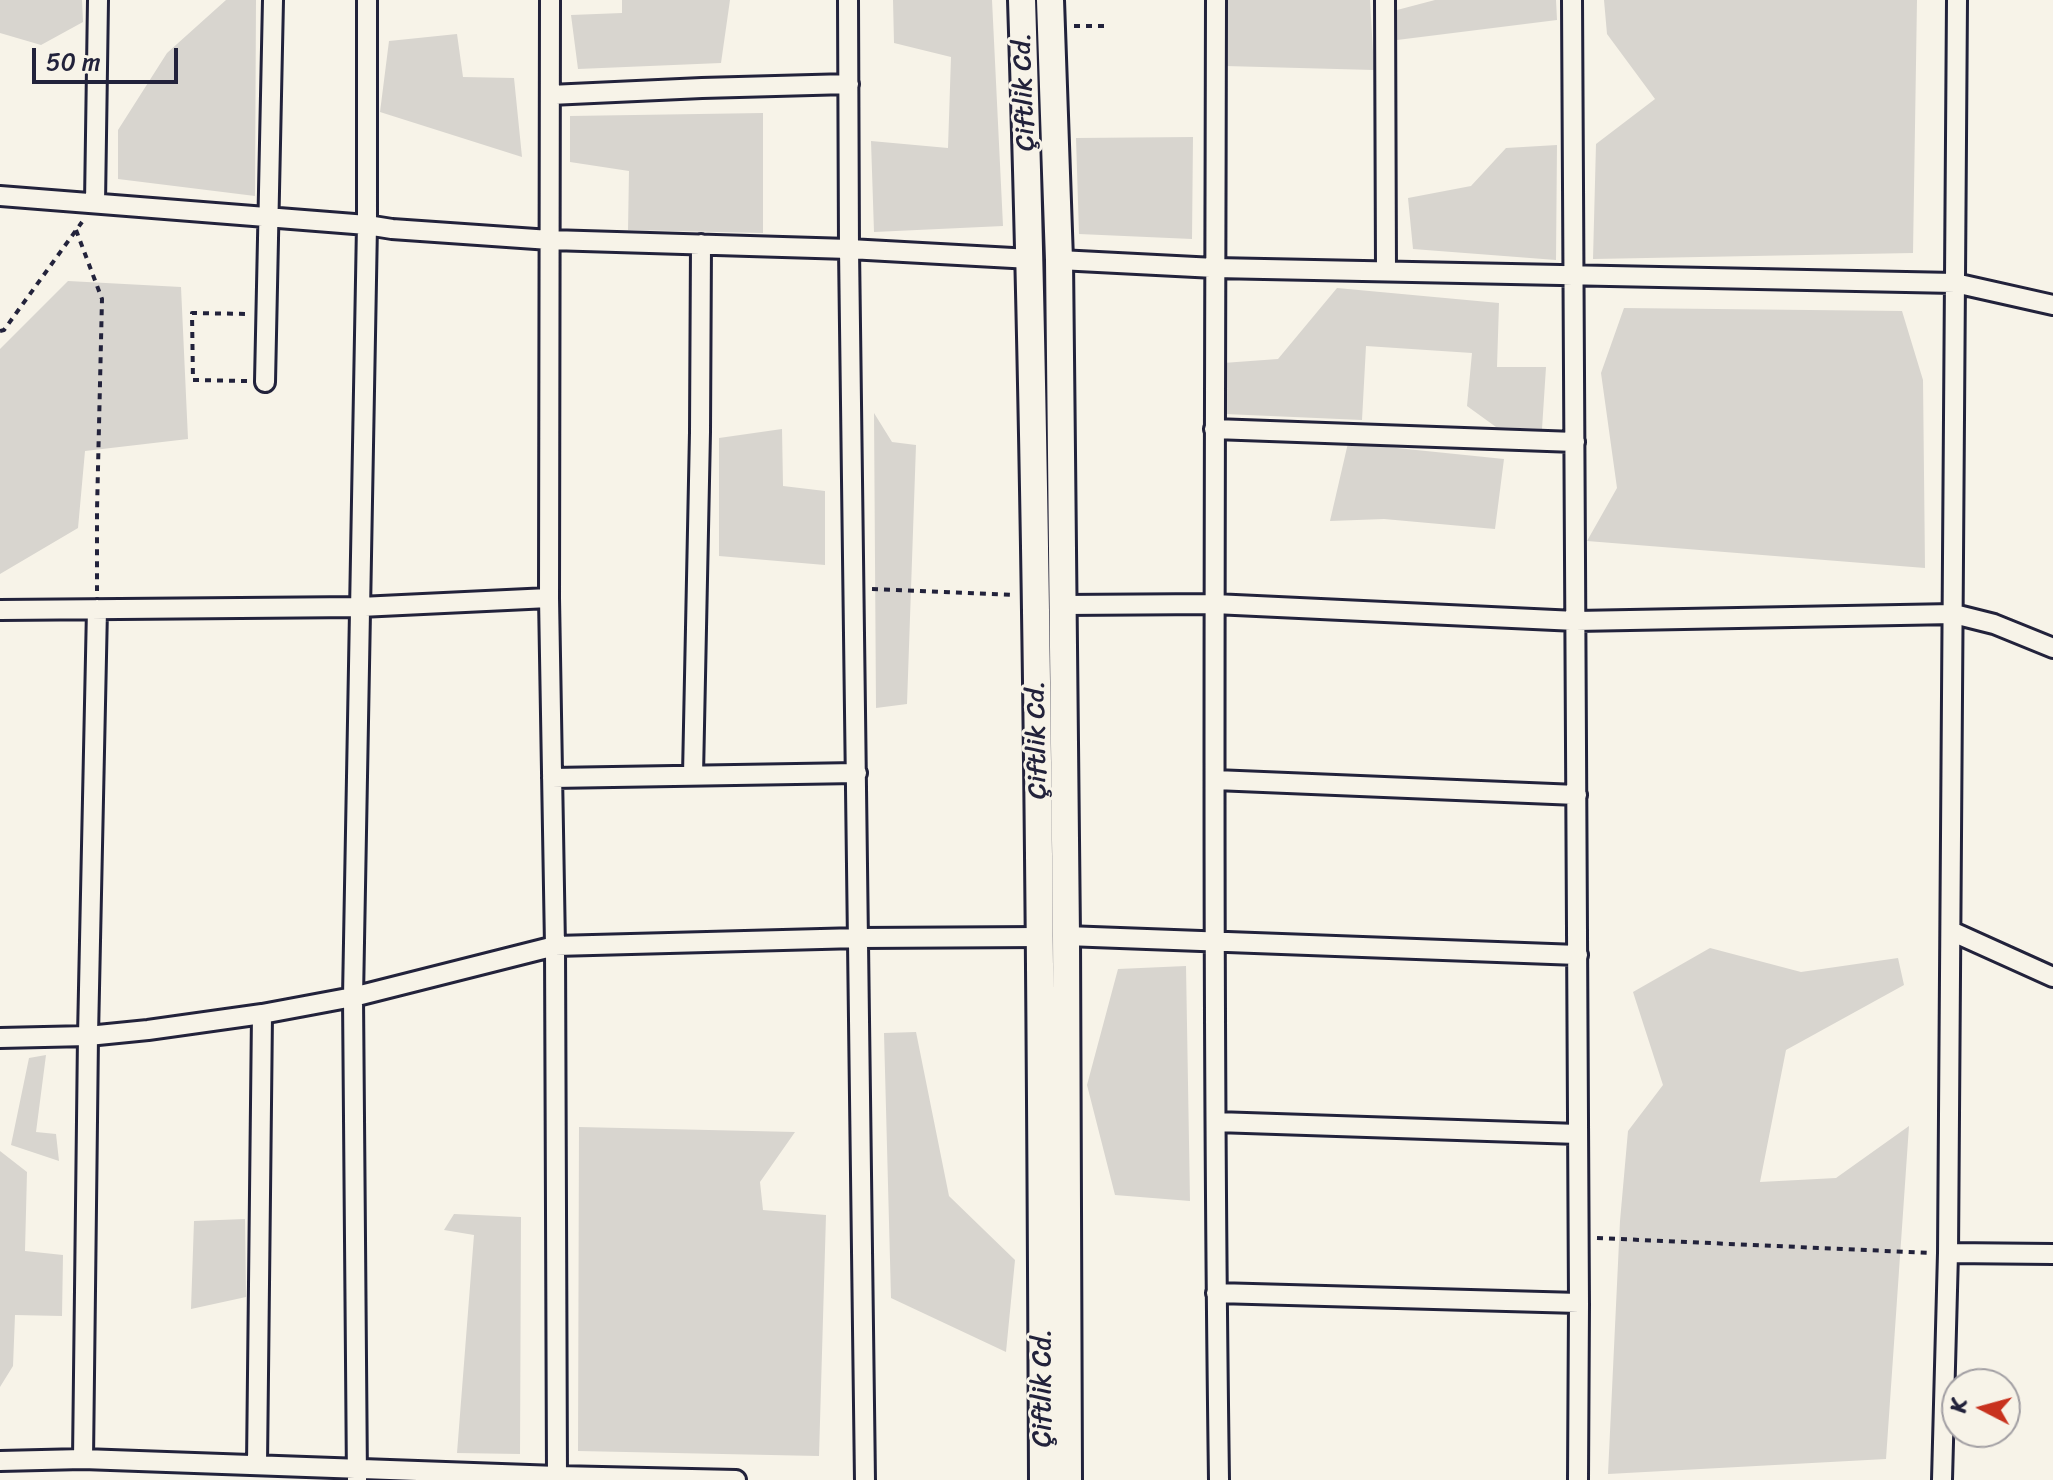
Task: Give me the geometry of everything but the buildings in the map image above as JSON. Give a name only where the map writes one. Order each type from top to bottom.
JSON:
[{"type":"street","points":[[95,203],[98,0]]},
{"type":"street","points":[[265,382],[273,0]]},
{"type":"street","points":[[357,1474],[353,997],[367,225],[367,0]]},
{"type":"street","points":[[550,0],[549,598],[555,946],[557,1476]]},
{"type":"street","points":[[848,0],[865,1480]]},
{"type":"street","name":"Çiftlik Cd.","points":[[1022,0],[1031,259],[1036,596],[1054,936],[1068,1480]]},
{"type":"street","name":"Çiftlik Cd.","points":[[1043,1480],[1062,605],[1059,260],[1050,0]]},
{"type":"street","points":[[1216,0],[1214,604],[1219,1480]]},
{"type":"street","points":[[1385,0],[1386,271]]},
{"type":"street","points":[[1572,0],[1578,1480]]},
{"type":"street","points":[[1942,1480],[1948,1253],[1957,0]]},
{"type":"street","points":[[550,95],[849,84]]},
{"type":"street","points":[[0,196],[550,240],[849,249],[1215,268],[1955,283],[2053,305]]},
{"type":"street","points":[[693,775],[701,244]]},
{"type":"street","points":[[1214,429],[1575,442]]},
{"type":"street","points":[[0,610],[360,607],[549,598]]},
{"type":"street","points":[[1062,605],[1214,604],[1576,621],[1954,614],[1994,624],[2053,648]]},
{"type":"street","points":[[83,1459],[97,609]]},
{"type":"street","points":[[552,778],[857,773]]},
{"type":"street","points":[[1215,780],[1577,795]]},
{"type":"street","points":[[1951,931],[2053,977]]},
{"type":"street","points":[[0,1038],[88,1036],[262,1014],[353,997],[555,946],[1054,936],[1578,955]]},
{"type":"street","points":[[257,1464],[262,1014]]},
{"type":"street","points":[[1216,1122],[1578,1134]]},
{"type":"street","points":[[1948,1253],[2053,1254]]},
{"type":"street","points":[[1216,1293],[1579,1303]]},
{"type":"street","points":[[0,1461],[83,1459],[257,1464],[357,1474],[736,1480]]},
{"type":"path","points":[[1051,27],[1106,26]]},
{"type":"path","points":[[0,331],[4,330],[95,203]]},
{"type":"path","points":[[76,230],[102,299],[97,609]]},
{"type":"path","points":[[265,382],[193,380],[192,313],[266,314]]},
{"type":"path","points":[[854,588],[1036,596]]},
{"type":"path","points":[[1579,1237],[1948,1253]]},
{"type":"shaded area","points":[[0,0],[82,0],[83,22],[41,45],[0,33]]},
{"type":"shaded area","points":[[226,0],[256,0],[255,196],[118,179],[118,130],[167,53]]},
{"type":"shaded area","points":[[622,0],[730,0],[721,63],[578,69],[571,15],[622,13]]},
{"type":"shaded area","points":[[893,0],[992,0],[1003,226],[874,232],[871,141],[948,148],[951,57],[894,43]]},
{"type":"shaded area","points":[[1227,0],[1370,0],[1374,70],[1225,66]]},
{"type":"shaded area","points":[[1435,0],[1556,0],[1557,20],[1397,40],[1397,10]]},
{"type":"shaded area","points":[[1604,0],[1917,0],[1913,253],[1593,259],[1596,144],[1655,99],[1607,34]]},
{"type":"shaded area","points":[[457,34],[463,77],[514,78],[522,157],[380,112],[389,41]]},
{"type":"shaded area","points":[[763,113],[763,233],[628,230],[629,171],[570,162],[570,116]]},
{"type":"shaded area","points":[[1193,137],[1192,239],[1079,234],[1076,138]]},
{"type":"shaded area","points":[[1557,145],[1556,260],[1413,249],[1408,198],[1471,186],[1506,148]]},
{"type":"shaded area","points":[[68,281],[181,287],[188,439],[85,451],[78,528],[0,574],[0,349]]},
{"type":"shaded area","points":[[1337,288],[1499,303],[1497,367],[1546,367],[1542,429],[1496,427],[1467,406],[1472,353],[1366,346],[1362,420],[1225,414],[1223,363],[1278,359]]},
{"type":"shaded area","points":[[1624,308],[1902,311],[1923,380],[1925,568],[1587,541],[1617,488],[1601,373]]},
{"type":"shaded area","points":[[874,413],[892,442],[916,445],[907,704],[876,708]]},
{"type":"shaded area","points":[[782,429],[783,486],[825,491],[825,565],[719,556],[719,438]]},
{"type":"shaded area","points":[[1348,443],[1504,459],[1495,529],[1384,519],[1330,521]]},
{"type":"shaded area","points":[[1710,948],[1801,972],[1898,958],[1904,985],[1786,1050],[1760,1182],[1836,1178],[1909,1126],[1886,1459],[1608,1474],[1620,1221],[1628,1131],[1663,1085],[1633,992]]},
{"type":"shaded area","points":[[1186,966],[1190,1201],[1115,1195],[1087,1085],[1118,969]]},
{"type":"shaded area","points":[[916,1032],[949,1196],[1015,1260],[1006,1352],[891,1298],[884,1033]]},
{"type":"shaded area","points":[[46,1055],[36,1132],[56,1134],[59,1161],[11,1145],[29,1058]]},
{"type":"shaded area","points":[[579,1127],[795,1132],[760,1182],[763,1210],[826,1215],[819,1456],[578,1451]]},
{"type":"shaded area","points":[[0,1151],[27,1172],[25,1251],[63,1255],[62,1316],[15,1315],[13,1366],[0,1387]]},
{"type":"shaded area","points":[[454,1214],[521,1217],[520,1454],[457,1453],[474,1235],[444,1230]]},
{"type":"shaded area","points":[[245,1219],[246,1297],[191,1309],[194,1221]]}]
